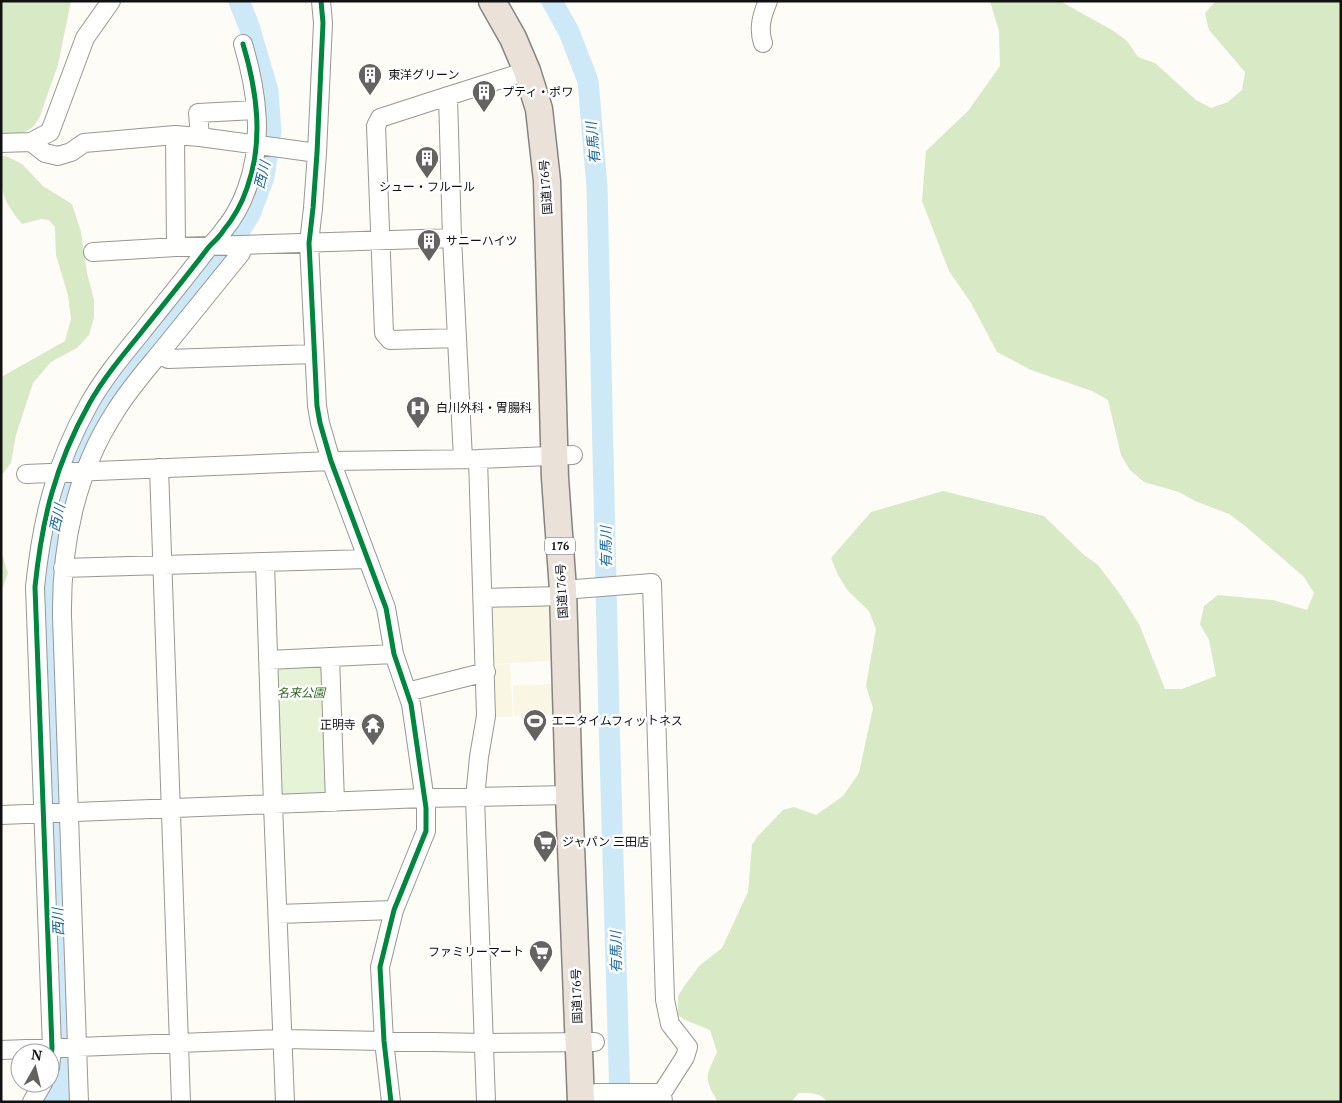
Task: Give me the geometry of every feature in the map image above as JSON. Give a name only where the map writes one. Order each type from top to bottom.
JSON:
[{"type":"highway","name":"国道176号","points":[[492,1],[513,38],[527,71],[539,108],[547,182],[572,591],[587,1042]]},
{"type":"highway","name":"国道176号","points":[[510,1],[532,42],[545,73],[555,115],[561,164],[564,456]]},
{"type":"highway","name":"国道176号","points":[[572,591],[569,794],[587,1042],[596,1097]]},
{"type":"street","points":[[1,143],[31,142],[50,132],[85,38],[111,1]]},
{"type":"street","points":[[321,1],[323,23],[317,153],[314,208],[309,243],[317,406],[331,461],[386,608],[394,654],[411,704],[426,808],[426,831],[394,910],[380,967],[384,1041],[391,1102]]},
{"type":"street","points":[[763,42],[760,32],[762,16],[768,1]]},
{"type":"street","points":[[53,1043],[42,813],[35,588],[45,514],[56,474],[89,403],[106,378],[209,246],[224,230],[238,209],[247,189],[254,164],[256,110],[251,72],[243,44]]},
{"type":"street","points":[[456,338],[390,340],[384,333],[382,240],[376,126],[380,118],[527,71]]},
{"type":"street","points":[[448,96],[456,338],[483,598],[486,672],[486,716],[475,798],[486,1102]]},
{"type":"street","points":[[200,137],[198,113],[256,110]]},
{"type":"street","points":[[31,142],[45,153],[58,156],[71,152],[84,143],[176,135],[317,153]]},
{"type":"street","points":[[176,135],[176,247]]},
{"type":"street","points":[[93,252],[176,247],[452,238]]},
{"type":"street","points":[[79,1102],[75,1048],[62,616],[63,568],[72,519],[84,473],[114,412],[134,384],[240,253],[242,245]]},
{"type":"street","points":[[159,354],[168,359],[314,354]]},
{"type":"street","points":[[26,474],[331,461],[564,456]]},
{"type":"street","points":[[159,468],[181,1102]]},
{"type":"street","points":[[63,568],[368,559]]},
{"type":"street","points":[[265,563],[285,1102]]},
{"type":"street","points":[[483,598],[652,584],[665,1000],[670,1024],[688,1047],[685,1057],[662,1098],[596,1097]]},
{"type":"street","points":[[268,660],[394,654]]},
{"type":"street","points":[[330,657],[335,802]]},
{"type":"street","points":[[407,692],[486,672]]},
{"type":"street","points":[[1,815],[569,794]]},
{"type":"street","points":[[278,914],[394,910]]},
{"type":"street","points":[[60,1048],[284,1039],[484,1043],[587,1042]]},
{"type":"shaded area","points":[[492,604],[550,605],[552,661],[491,664],[489,607]]},
{"type":"shaded area","points":[[510,664],[513,716],[494,717],[491,665]]},
{"type":"shaded area","points":[[552,684],[553,715],[514,716],[513,685]]},
{"type":"green space","points":[[1,1],[71,1],[58,65],[40,116],[33,127],[19,134],[1,135]]},
{"type":"green space","points":[[990,1],[1060,1],[1112,30],[1127,41],[1138,57],[1155,63],[1196,100],[1211,108],[1228,102],[1242,90],[1245,72],[1209,30],[1205,13],[1216,1],[1341,1],[1341,1102],[827,1102],[822,1096],[811,1093],[799,1093],[791,1102],[718,1102],[708,1082],[709,1072],[717,1052],[710,1030],[685,1020],[678,1015],[678,996],[699,966],[722,948],[748,892],[752,845],[757,837],[783,810],[794,807],[816,815],[843,796],[859,773],[873,708],[866,686],[876,629],[869,611],[848,591],[838,575],[831,558],[871,512],[943,491],[1044,516],[1084,555],[1098,565],[1120,594],[1139,624],[1165,689],[1182,689],[1216,676],[1209,640],[1200,624],[1204,606],[1218,595],[1273,600],[1307,610],[1314,593],[1304,577],[1229,514],[1195,501],[1179,492],[1144,482],[1130,470],[1121,455],[1108,400],[1092,391],[1031,370],[997,352],[971,303],[949,271],[922,201],[926,151],[968,111],[1000,66],[999,31]]},
{"type":"green space","points":[[1,156],[6,156],[22,164],[43,186],[72,204],[81,232],[87,273],[94,300],[94,318],[89,335],[77,348],[51,362],[33,383],[16,435],[11,463],[1,476],[1,375],[3,376],[65,341],[71,319],[68,295],[56,255],[55,227],[49,220],[41,219],[22,224],[15,215],[3,193]]},
{"type":"green space","points":[[1,551],[8,573],[1,592]]},
{"type":"green space","name":"名来公園","points":[[322,662],[331,789],[325,798],[278,795],[274,668]]},
{"type":"waterway","name":"西川","points":[[65,1102],[62,1073],[59,947],[44,598],[45,571],[63,490],[77,455],[113,388],[236,237],[250,214],[264,177],[271,131],[268,91],[249,26],[239,1]]},
{"type":"waterway","name":"有馬川","points":[[552,1],[569,32],[588,81],[597,187],[620,1102]]},
{"type":"waterway","points":[[44,1102],[62,1073]]},
{"type":"cycle path","points":[[321,1],[323,23],[317,153],[309,243],[317,406],[331,461],[386,608],[394,654],[411,704],[426,808],[426,831],[394,910],[380,967],[384,1041],[391,1102]]},
{"type":"cycle path","points":[[52,1043],[35,587],[46,515],[67,449],[94,395],[120,359],[234,216],[245,194],[256,152],[257,116],[252,80],[243,44]]},
{"type":"place","name":"東洋グリーン","points":[[370,96]]},
{"type":"place","name":"プティ・ポワ","points":[[484,113]]},
{"type":"place","name":"シュー・フルール","points":[[427,179]]},
{"type":"place","name":"サニーハイツ","points":[[429,262]]},
{"type":"place","name":"白川外科・胃腸科","points":[[418,429]]},
{"type":"place","name":"エニタイムフィットネス","points":[[535,742]]},
{"type":"place","name":"正明寺","points":[[373,746]]},
{"type":"place","name":"ジャパン 三田店","points":[[545,863]]},
{"type":"place","name":"ファミリーマート","points":[[541,973]]}]
